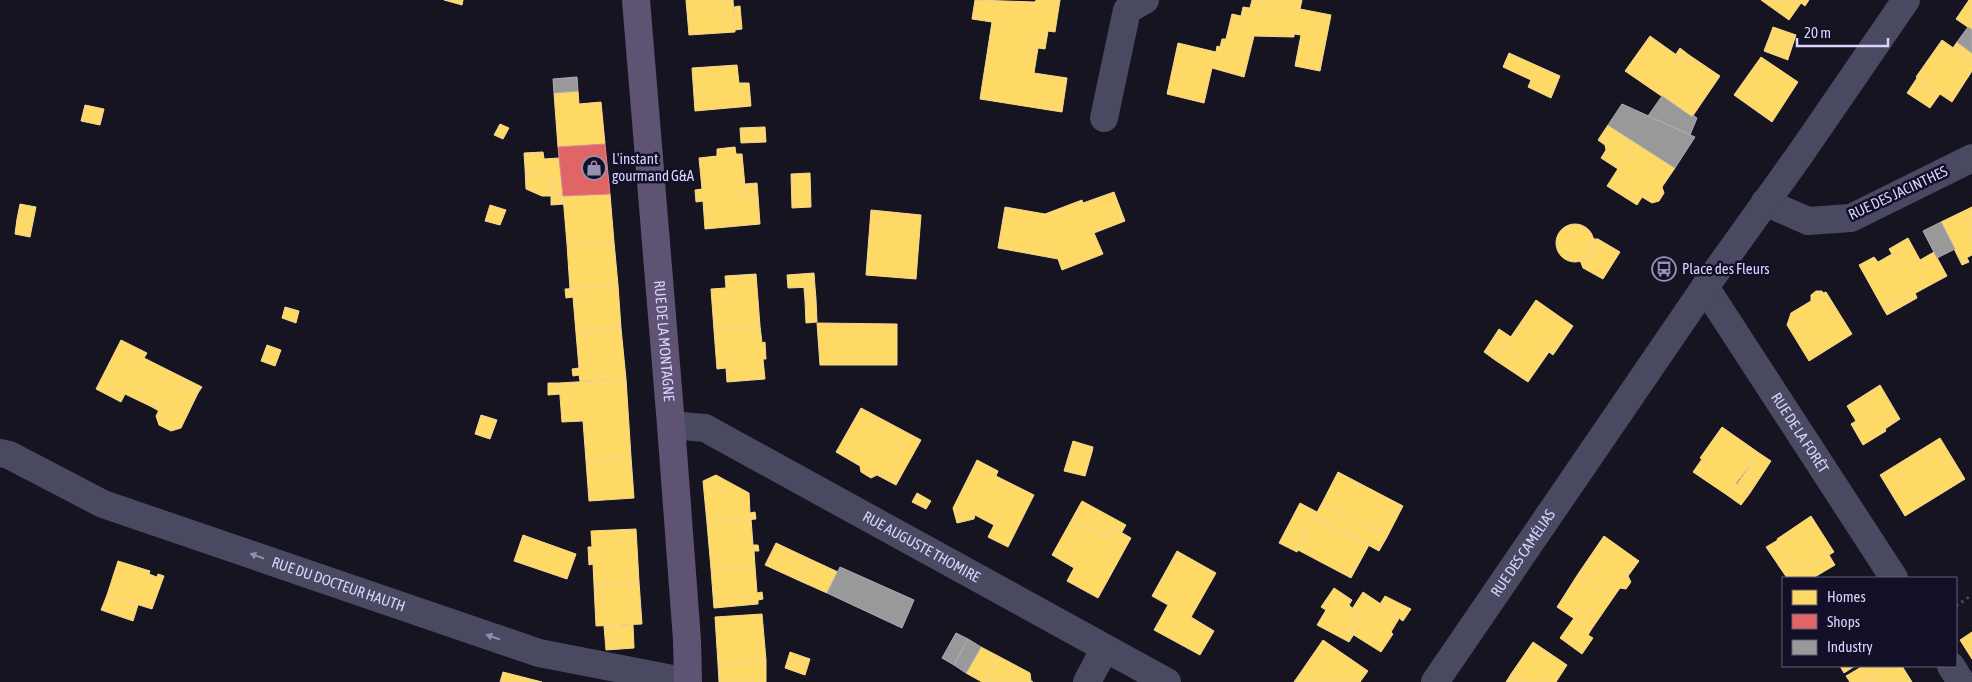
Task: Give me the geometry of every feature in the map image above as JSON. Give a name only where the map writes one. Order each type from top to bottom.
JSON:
[{"type":"main road","name":"RUE DE LA MONTAGNE","points":[[636,0],[671,425],[687,640],[688,682]]},
{"type":"street","points":[[1104,118],[1127,10],[1144,0]]},
{"type":"street","points":[[1705,287],[1801,153],[1906,0]]},
{"type":"street","name":"RUE DES JACINTHES","points":[[1765,202],[1808,221],[1851,218],[1972,158]]},
{"type":"street","name":"RUE DES CAMÉLIAS","points":[[1435,682],[1705,287]]},
{"type":"street","name":"RUE DE LA FORÊT","points":[[1705,287],[1893,577]]},
{"type":"street","name":"RUE AUGUSTE THOMIRE","points":[[671,425],[705,428],[1167,682]]},
{"type":"street","name":"RUE DU DOCTEUR HAUTH","points":[[0,453],[9,455],[103,504],[540,653],[688,682]]},
{"type":"street","points":[[1087,682],[1105,648]]},
{"type":"street","points":[[1952,667],[1961,682]]},
{"type":"path","points":[[1957,605],[1972,595]]},
{"type":"building: Homes","points":[[444,0],[463,0],[462,5]]},
{"type":"building: Homes","points":[[686,0],[733,0],[735,32],[689,35]]},
{"type":"building: Homes","points":[[975,0],[1035,2],[1036,0],[1060,0],[1055,32],[1048,31],[1045,49],[1038,48],[1034,73],[1067,78],[1062,112],[980,99],[992,22],[972,19]]},
{"type":"building: Homes","points":[[1252,0],[1302,0],[1300,9],[1331,15],[1320,71],[1295,66],[1301,35],[1294,34],[1294,37],[1254,36],[1244,77],[1212,68],[1204,103],[1167,94],[1178,43],[1216,52],[1217,46],[1220,47],[1222,39],[1226,39],[1232,14],[1241,16],[1243,7],[1250,8]]},
{"type":"building: Homes","points":[[1761,0],[1809,0],[1805,6],[1801,3],[1789,20]]},
{"type":"building: Homes","points":[[1969,0],[1972,0],[1972,30],[1956,19]]},
{"type":"building: Homes","points":[[740,6],[742,29],[735,30],[734,7]]},
{"type":"building: Homes","points":[[1773,27],[1796,35],[1792,47],[1769,38]]},
{"type":"building: Homes","points":[[1650,36],[1685,61],[1689,55],[1720,76],[1692,117],[1625,71]]},
{"type":"building: Homes","points":[[1769,38],[1792,47],[1788,59],[1767,43]]},
{"type":"building: Homes","points":[[1942,40],[1972,61],[1972,71],[1952,102],[1940,94],[1937,98],[1924,90],[1928,85],[1916,77]]},
{"type":"building: Homes","points":[[1957,42],[1972,53],[1972,61],[1953,48]]},
{"type":"building: Homes","points":[[1767,43],[1788,59],[1788,60],[1764,51]]},
{"type":"building: Homes","points":[[1680,48],[1689,55],[1685,61],[1676,54]]},
{"type":"building: Homes","points":[[1509,53],[1560,76],[1551,98],[1528,87],[1531,80],[1503,67]]},
{"type":"building: Homes","points":[[1761,57],[1798,82],[1772,122],[1734,95]]},
{"type":"building: Homes","points":[[737,65],[739,83],[749,83],[751,106],[695,111],[692,68]]},
{"type":"building: Homes","points":[[1917,78],[1928,85],[1924,90],[1937,98],[1930,108],[1907,93]]},
{"type":"building: Homes","points":[[578,91],[579,104],[601,102],[605,144],[558,147],[554,93]]},
{"type":"building: Homes","points":[[85,105],[104,109],[100,125],[81,121]]},
{"type":"building: Homes","points":[[500,124],[509,128],[503,139],[494,135]]},
{"type":"building: Homes","points":[[1608,125],[1635,142],[1618,169],[1601,158],[1606,150],[1605,145],[1598,140]]},
{"type":"building: Homes","points":[[765,127],[766,142],[741,143],[740,128]]},
{"type":"building: Homes","points":[[1635,142],[1675,168],[1662,187],[1664,193],[1659,201],[1652,203],[1642,197],[1637,205],[1607,186]]},
{"type":"building: Homes","points":[[735,147],[736,154],[742,154],[746,197],[758,196],[760,224],[705,229],[703,201],[696,202],[695,190],[702,189],[699,158],[717,156],[717,149]]},
{"type":"building: Homes","points":[[543,152],[544,159],[559,158],[563,196],[553,196],[551,180],[525,168],[524,153]]},
{"type":"building: Homes","points":[[525,168],[551,180],[553,196],[563,196],[564,204],[551,205],[551,196],[542,196],[526,189]]},
{"type":"building: Homes","points":[[810,173],[811,207],[792,208],[791,174]]},
{"type":"building: Homes","points":[[757,183],[758,196],[746,197],[745,184]]},
{"type":"building: Homes","points":[[1114,192],[1125,221],[1094,233],[1103,254],[1062,270],[1058,259],[998,248],[1005,207],[1045,214],[1082,200],[1083,203]]},
{"type":"building: Homes","points":[[610,194],[614,242],[567,244],[563,196]]},
{"type":"building: Homes","points":[[20,204],[36,207],[33,222],[17,219]]},
{"type":"building: Homes","points":[[490,205],[506,210],[500,225],[485,221]]},
{"type":"building: Homes","points":[[1972,207],[1972,255],[1960,261],[1941,222]]},
{"type":"building: Homes","points":[[871,210],[921,215],[916,279],[866,275]]},
{"type":"building: Homes","points":[[17,219],[33,222],[30,237],[15,234]]},
{"type":"building: Homes","points":[[1575,224],[1588,230],[1594,243],[1588,256],[1575,262],[1562,256],[1556,243],[1562,230]]},
{"type":"building: Homes","points":[[1908,238],[1920,260],[1934,252],[1947,276],[1884,310],[1859,265],[1874,257],[1878,262],[1892,254],[1889,249]]},
{"type":"building: Homes","points":[[1593,239],[1598,239],[1620,252],[1603,279],[1583,268],[1580,260],[1591,251]]},
{"type":"building: Homes","points":[[614,242],[618,285],[570,289],[567,244]]},
{"type":"building: Homes","points":[[1967,258],[1969,262],[1962,265],[1960,261]]},
{"type":"building: Homes","points":[[814,273],[815,287],[788,288],[787,275]]},
{"type":"building: Homes","points":[[756,274],[760,326],[714,330],[711,289],[726,288],[725,276]]},
{"type":"building: Homes","points":[[618,285],[621,328],[576,333],[573,297],[566,298],[565,289]]},
{"type":"building: Homes","points":[[815,287],[816,299],[805,300],[804,288]]},
{"type":"building: Homes","points":[[1816,291],[1826,292],[1852,334],[1809,361],[1787,325],[1791,313],[1811,301],[1811,295]]},
{"type":"building: Homes","points":[[1915,293],[1917,298],[1887,315],[1884,310]]},
{"type":"building: Homes","points":[[816,299],[817,322],[806,323],[805,300]]},
{"type":"building: Homes","points":[[1536,300],[1573,326],[1553,355],[1549,352],[1528,382],[1495,360]]},
{"type":"building: Homes","points":[[285,307],[299,311],[296,323],[282,318]]},
{"type":"building: Homes","points":[[817,323],[897,324],[897,365],[820,365]]},
{"type":"building: Homes","points":[[760,326],[762,343],[765,342],[766,359],[763,359],[765,379],[727,382],[726,368],[717,369],[714,330]]},
{"type":"building: Homes","points":[[621,328],[626,379],[580,381],[579,375],[573,376],[572,369],[579,368],[576,333]]},
{"type":"building: Homes","points":[[1499,329],[1511,337],[1495,360],[1484,352]]},
{"type":"building: Homes","points":[[121,340],[147,353],[144,358],[184,378],[181,384],[198,393],[181,428],[171,431],[159,425],[156,416],[161,406],[155,403],[152,407],[125,394],[121,402],[96,389]]},
{"type":"building: Homes","points":[[267,345],[281,350],[275,366],[261,361]]},
{"type":"building: Homes","points":[[184,378],[202,387],[198,393],[181,384]]},
{"type":"building: Homes","points":[[626,379],[631,457],[586,461],[583,421],[562,422],[559,383]]},
{"type":"building: Homes","points":[[548,383],[559,383],[560,394],[548,395]]},
{"type":"building: Homes","points":[[1880,385],[1900,419],[1885,429],[1886,431],[1863,445],[1851,424],[1856,421],[1847,406]]},
{"type":"building: Homes","points":[[155,403],[161,406],[159,411],[152,407]]},
{"type":"building: Homes","points":[[861,408],[921,440],[896,485],[877,475],[871,478],[861,472],[860,466],[836,452]]},
{"type":"building: Homes","points":[[481,415],[497,420],[490,439],[475,434]]},
{"type":"building: Homes","points":[[1722,427],[1759,453],[1727,495],[1693,472],[1702,459],[1700,458]]},
{"type":"building: Homes","points":[[1940,438],[1965,479],[1905,516],[1880,475]]},
{"type":"building: Homes","points":[[1073,441],[1086,445],[1084,450],[1092,452],[1085,476],[1064,471]]},
{"type":"building: Homes","points":[[1086,445],[1093,447],[1092,452],[1084,450]]},
{"type":"building: Homes","points":[[1759,453],[1771,461],[1750,493],[1737,484]]},
{"type":"building: Homes","points":[[631,457],[634,498],[589,501],[586,461]]},
{"type":"building: Homes","points":[[977,460],[998,471],[996,476],[1034,495],[1008,547],[988,537],[994,525],[975,515],[974,519],[957,523],[953,508]]},
{"type":"building: Homes","points":[[1338,472],[1403,506],[1387,537],[1322,503]]},
{"type":"building: Homes","points":[[716,475],[749,493],[750,513],[755,512],[756,519],[707,523],[703,481]]},
{"type":"building: Homes","points":[[1735,483],[1750,493],[1741,505],[1727,495]]},
{"type":"building: Homes","points":[[917,493],[931,501],[926,509],[912,502]]},
{"type":"building: Homes","points":[[1082,501],[1126,525],[1122,532],[1112,527],[1106,538],[1072,519]]},
{"type":"building: Homes","points":[[1300,503],[1317,512],[1297,552],[1279,543]]},
{"type":"building: Homes","points":[[1322,503],[1387,537],[1379,551],[1315,516]]},
{"type":"building: Homes","points":[[1315,516],[1369,545],[1351,578],[1298,550]]},
{"type":"building: Homes","points":[[1811,516],[1834,552],[1799,573],[1777,539]]},
{"type":"building: Homes","points":[[751,519],[753,545],[758,545],[759,551],[754,551],[755,566],[711,569],[707,523]]},
{"type":"building: Homes","points":[[1072,519],[1106,538],[1112,527],[1131,538],[1098,598],[1067,581],[1074,568],[1052,555]]},
{"type":"building: Homes","points":[[636,529],[639,582],[594,585],[593,564],[589,565],[588,547],[592,547],[591,531]]},
{"type":"building: Homes","points":[[523,535],[576,554],[567,579],[514,561]]},
{"type":"building: Homes","points":[[1604,536],[1639,561],[1628,576],[1631,582],[1626,589],[1620,588],[1613,598],[1578,574]]},
{"type":"building: Homes","points":[[1778,540],[1799,573],[1829,555],[1835,565],[1815,577],[1786,577],[1766,547]]},
{"type":"building: Homes","points":[[776,543],[810,559],[800,581],[765,565]]},
{"type":"building: Homes","points":[[1177,551],[1216,573],[1191,617],[1214,631],[1200,655],[1154,630],[1168,605],[1152,596]]},
{"type":"building: Homes","points":[[810,559],[838,572],[827,593],[800,581]]},
{"type":"building: Homes","points":[[118,561],[150,571],[149,574],[157,577],[158,574],[164,576],[152,609],[107,595]]},
{"type":"building: Homes","points":[[755,566],[757,593],[762,592],[763,599],[758,600],[758,604],[714,608],[711,569]]},
{"type":"building: Homes","points":[[1578,574],[1613,598],[1591,630],[1557,607]]},
{"type":"building: Homes","points":[[639,582],[642,624],[596,626],[594,585]]},
{"type":"building: Homes","points":[[1334,588],[1352,600],[1349,605],[1360,615],[1349,632],[1354,634],[1349,642],[1317,625],[1326,610],[1321,607]]},
{"type":"building: Homes","points":[[1363,592],[1400,617],[1391,632],[1393,634],[1381,652],[1349,632],[1360,615],[1352,609]]},
{"type":"building: Homes","points":[[107,595],[138,605],[133,621],[101,610]]},
{"type":"building: Homes","points":[[1385,596],[1411,609],[1403,621],[1380,604]]},
{"type":"building: Homes","points":[[762,614],[766,660],[718,664],[715,617]]},
{"type":"building: Homes","points":[[1574,618],[1591,630],[1588,635],[1593,638],[1582,654],[1560,638]]},
{"type":"building: Homes","points":[[633,625],[634,648],[606,650],[604,626]]},
{"type":"building: Homes","points":[[1972,632],[1972,659],[1960,640]]},
{"type":"building: Homes","points":[[1323,640],[1368,671],[1360,682],[1294,682]]},
{"type":"building: Homes","points":[[1533,642],[1567,665],[1556,682],[1523,682],[1511,674]]},
{"type":"building: Homes","points":[[981,647],[1000,657],[986,682],[982,682],[966,673]]},
{"type":"building: Homes","points":[[790,652],[810,659],[805,675],[785,668]]},
{"type":"building: Homes","points":[[1000,657],[1030,673],[1031,681],[1033,682],[986,682]]},
{"type":"building: Homes","points":[[766,660],[766,682],[719,682],[718,664]]},
{"type":"building: Homes","points":[[1841,667],[1853,667],[1844,673]]},
{"type":"building: Homes","points":[[1861,667],[1873,667],[1877,674],[1865,682],[1850,682],[1846,676]]},
{"type":"building: Homes","points":[[1873,667],[1888,667],[1877,674]]},
{"type":"building: Homes","points":[[1888,667],[1903,667],[1912,682],[1865,682]]},
{"type":"building: Homes","points":[[503,672],[542,682],[500,682]]},
{"type":"building: Homes","points":[[1511,674],[1523,682],[1506,682]]},
{"type":"building: Shops","points":[[605,144],[610,194],[563,196],[558,147]]},
{"type":"building: Industry","points":[[1968,27],[1972,30],[1972,53],[1957,42]]},
{"type":"building: Industry","points":[[577,77],[578,91],[554,93],[553,79]]},
{"type":"building: Industry","points":[[1662,96],[1692,117],[1693,115],[1697,118],[1690,135],[1648,116]]},
{"type":"building: Industry","points":[[1622,104],[1695,137],[1675,168],[1608,125]]},
{"type":"building: Industry","points":[[1941,222],[1955,249],[1937,258],[1923,231]]},
{"type":"building: Industry","points":[[840,567],[914,600],[902,628],[827,593]]},
{"type":"building: Industry","points":[[956,633],[968,639],[954,665],[942,658]]},
{"type":"building: Industry","points":[[968,639],[981,647],[966,673],[954,665]]},
{"type":"place","name":"L'instant gourmand G&A","points":[[594,168]]},
{"type":"place","name":"Place des Fleurs","points":[[1664,269]]}]
